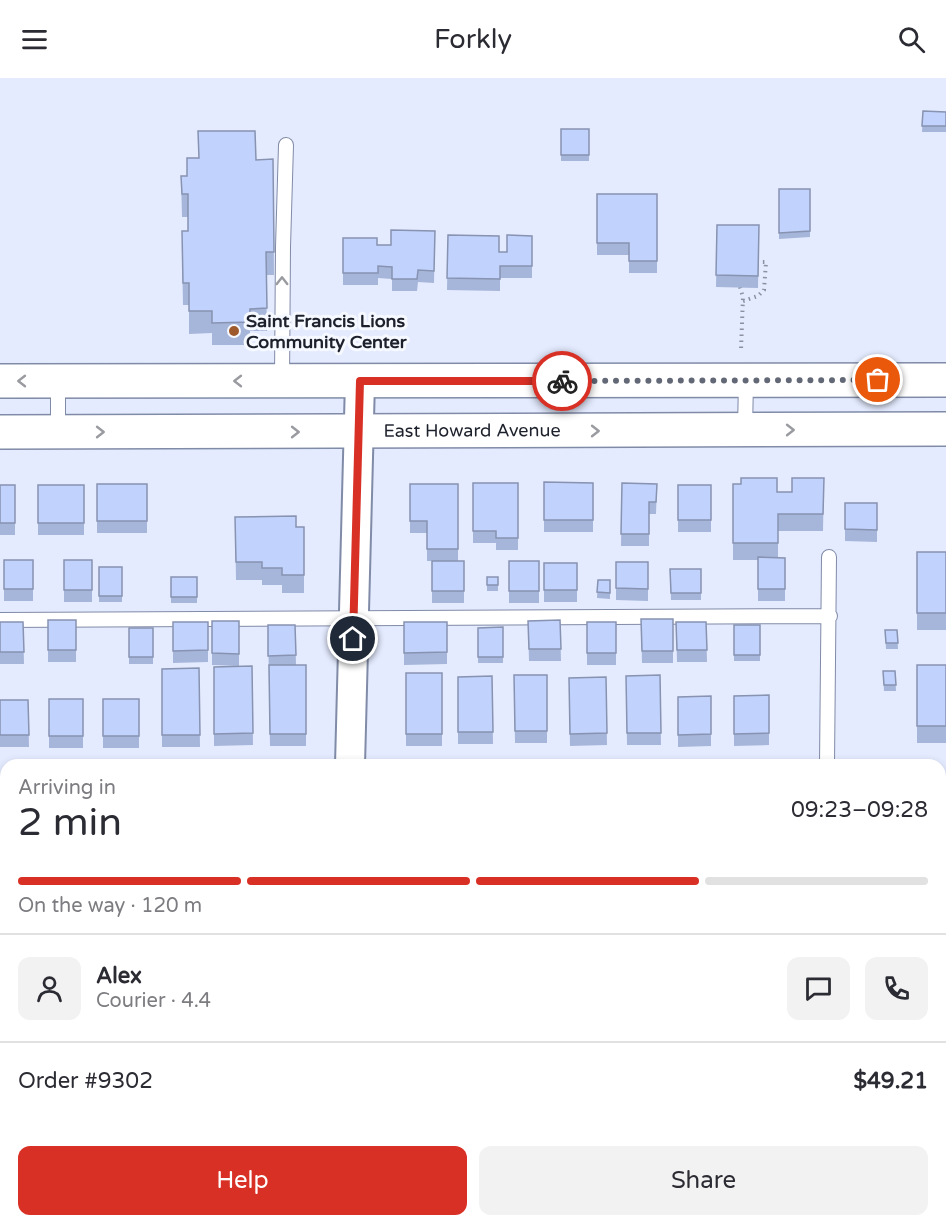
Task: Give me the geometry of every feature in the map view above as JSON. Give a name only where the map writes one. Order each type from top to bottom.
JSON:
[{"type":"main road","points":[[0,381],[360,381],[744,365],[946,380]]},
{"type":"main road","name":"East Howard Avenue","points":[[0,432],[946,429]]},
{"type":"street","points":[[350,759],[360,381]]},
{"type":"lane","points":[[282,381],[282,247],[286,145]]},
{"type":"lane","points":[[744,365],[745,430]]},
{"type":"lane","points":[[58,381],[58,432]]},
{"type":"lane","points":[[827,759],[829,557]]},
{"type":"lane","points":[[0,620],[830,616]]},
{"type":"path","points":[[743,301],[758,296],[764,290],[766,262],[758,262]]},
{"type":"path","points":[[740,287],[743,301],[744,365]]},
{"type":"building","points":[[923,111],[946,112],[946,126],[922,126]]},
{"type":"building","points":[[561,129],[589,129],[589,155],[561,155]]},
{"type":"building","points":[[198,131],[255,131],[256,160],[273,159],[274,252],[266,252],[267,308],[250,309],[250,322],[212,323],[212,311],[189,311],[189,283],[183,283],[182,231],[188,231],[188,194],[182,194],[181,176],[187,176],[187,158],[199,158]]},
{"type":"building","points":[[779,189],[810,189],[810,231],[779,233]]},
{"type":"building","points":[[597,194],[657,194],[657,261],[629,261],[629,243],[597,243]]},
{"type":"building","points":[[717,225],[759,225],[758,276],[716,275]]},
{"type":"building","points":[[391,230],[435,231],[434,271],[418,270],[417,279],[392,279],[392,267],[378,266],[378,273],[343,273],[343,238],[377,238],[377,245],[391,245]]},
{"type":"building","points":[[448,235],[499,236],[499,252],[507,252],[507,235],[532,236],[532,266],[500,266],[500,279],[447,278]]},
{"type":"building","points":[[741,478],[777,478],[777,492],[792,492],[792,478],[824,478],[823,514],[778,514],[778,543],[733,543],[733,484],[741,484]]},
{"type":"building","points":[[544,482],[593,483],[593,520],[544,520]]},
{"type":"building","points":[[473,483],[518,483],[518,538],[496,538],[496,531],[473,531]]},
{"type":"building","points":[[622,483],[657,484],[656,502],[649,502],[649,534],[621,534]]},
{"type":"building","points":[[97,484],[147,484],[147,521],[97,521]]},
{"type":"building","points":[[410,484],[458,484],[458,549],[427,549],[427,521],[410,521]]},
{"type":"building","points":[[0,485],[15,485],[15,523],[0,523]]},
{"type":"building","points":[[38,485],[84,485],[84,523],[38,523]]},
{"type":"building","points":[[678,485],[711,485],[711,520],[678,520]]},
{"type":"building","points":[[845,503],[877,503],[877,530],[845,529]]},
{"type":"building","points":[[296,516],[296,527],[304,527],[304,575],[282,575],[282,568],[262,568],[262,562],[236,562],[235,517]]},
{"type":"building","points":[[917,552],[946,552],[946,613],[917,613]]},
{"type":"building","points":[[758,557],[785,558],[785,589],[758,589]]},
{"type":"building","points":[[4,560],[33,560],[33,589],[4,589]]},
{"type":"building","points":[[64,560],[92,560],[92,590],[64,590]]},
{"type":"building","points":[[432,561],[464,561],[464,591],[432,591]]},
{"type":"building","points":[[509,561],[539,561],[539,591],[509,591]]},
{"type":"building","points":[[616,562],[648,562],[648,589],[616,588]]},
{"type":"building","points":[[544,563],[577,563],[577,590],[544,590]]},
{"type":"building","points":[[99,567],[122,567],[122,596],[99,596]]},
{"type":"building","points":[[670,569],[701,569],[701,593],[671,593]]},
{"type":"building","points":[[171,577],[197,577],[197,597],[171,597]]},
{"type":"building","points":[[487,577],[498,577],[498,585],[487,585]]},
{"type":"building","points":[[598,580],[610,580],[610,593],[597,592]]},
{"type":"building","points":[[641,619],[673,619],[673,651],[642,651]]},
{"type":"building","points":[[48,620],[76,620],[76,650],[48,650]]},
{"type":"building","points":[[560,620],[561,649],[529,649],[528,621]]},
{"type":"building","points":[[212,621],[239,621],[239,654],[212,653]]},
{"type":"building","points":[[0,622],[23,622],[24,652],[0,652]]},
{"type":"building","points":[[173,622],[208,622],[208,650],[173,651]]},
{"type":"building","points":[[404,622],[447,622],[447,652],[404,653]]},
{"type":"building","points":[[587,622],[616,622],[616,653],[587,653]]},
{"type":"building","points":[[676,622],[706,622],[707,650],[677,650]]},
{"type":"building","points":[[268,625],[295,625],[296,655],[268,656]]},
{"type":"building","points":[[734,625],[760,625],[760,655],[734,655]]},
{"type":"building","points":[[503,627],[503,657],[478,657],[478,628]]},
{"type":"building","points":[[129,628],[153,628],[153,657],[129,657]]},
{"type":"building","points":[[885,630],[897,630],[898,643],[886,643]]},
{"type":"building","points":[[269,665],[306,665],[306,734],[270,734]]},
{"type":"building","points":[[917,665],[946,665],[946,726],[917,726]]},
{"type":"building","points":[[252,666],[253,733],[214,734],[214,667]]},
{"type":"building","points":[[199,668],[200,735],[162,735],[162,669]]},
{"type":"building","points":[[883,671],[895,671],[896,685],[884,685]]},
{"type":"building","points":[[406,673],[442,673],[442,734],[406,734]]},
{"type":"building","points":[[514,675],[547,675],[547,731],[515,731]]},
{"type":"building","points":[[660,675],[661,733],[627,733],[626,676]]},
{"type":"building","points":[[492,676],[493,732],[458,732],[458,677]]},
{"type":"building","points":[[606,677],[607,733],[570,734],[569,678]]},
{"type":"building","points":[[769,695],[769,733],[734,734],[734,696]]},
{"type":"building","points":[[711,696],[711,734],[678,735],[678,697]]},
{"type":"building","points":[[49,699],[83,699],[83,736],[49,736]]},
{"type":"building","points":[[103,699],[139,699],[139,736],[103,736]]},
{"type":"building","points":[[0,700],[28,700],[29,735],[0,735]]},
{"type":"way so far","points":[[562,381],[878,380]]},
{"type":"place","name":"Saint Francis Lions Community Center","points":[[234,331]]},
{"type":"route","points":[[353,639],[360,381],[562,381]]}]
